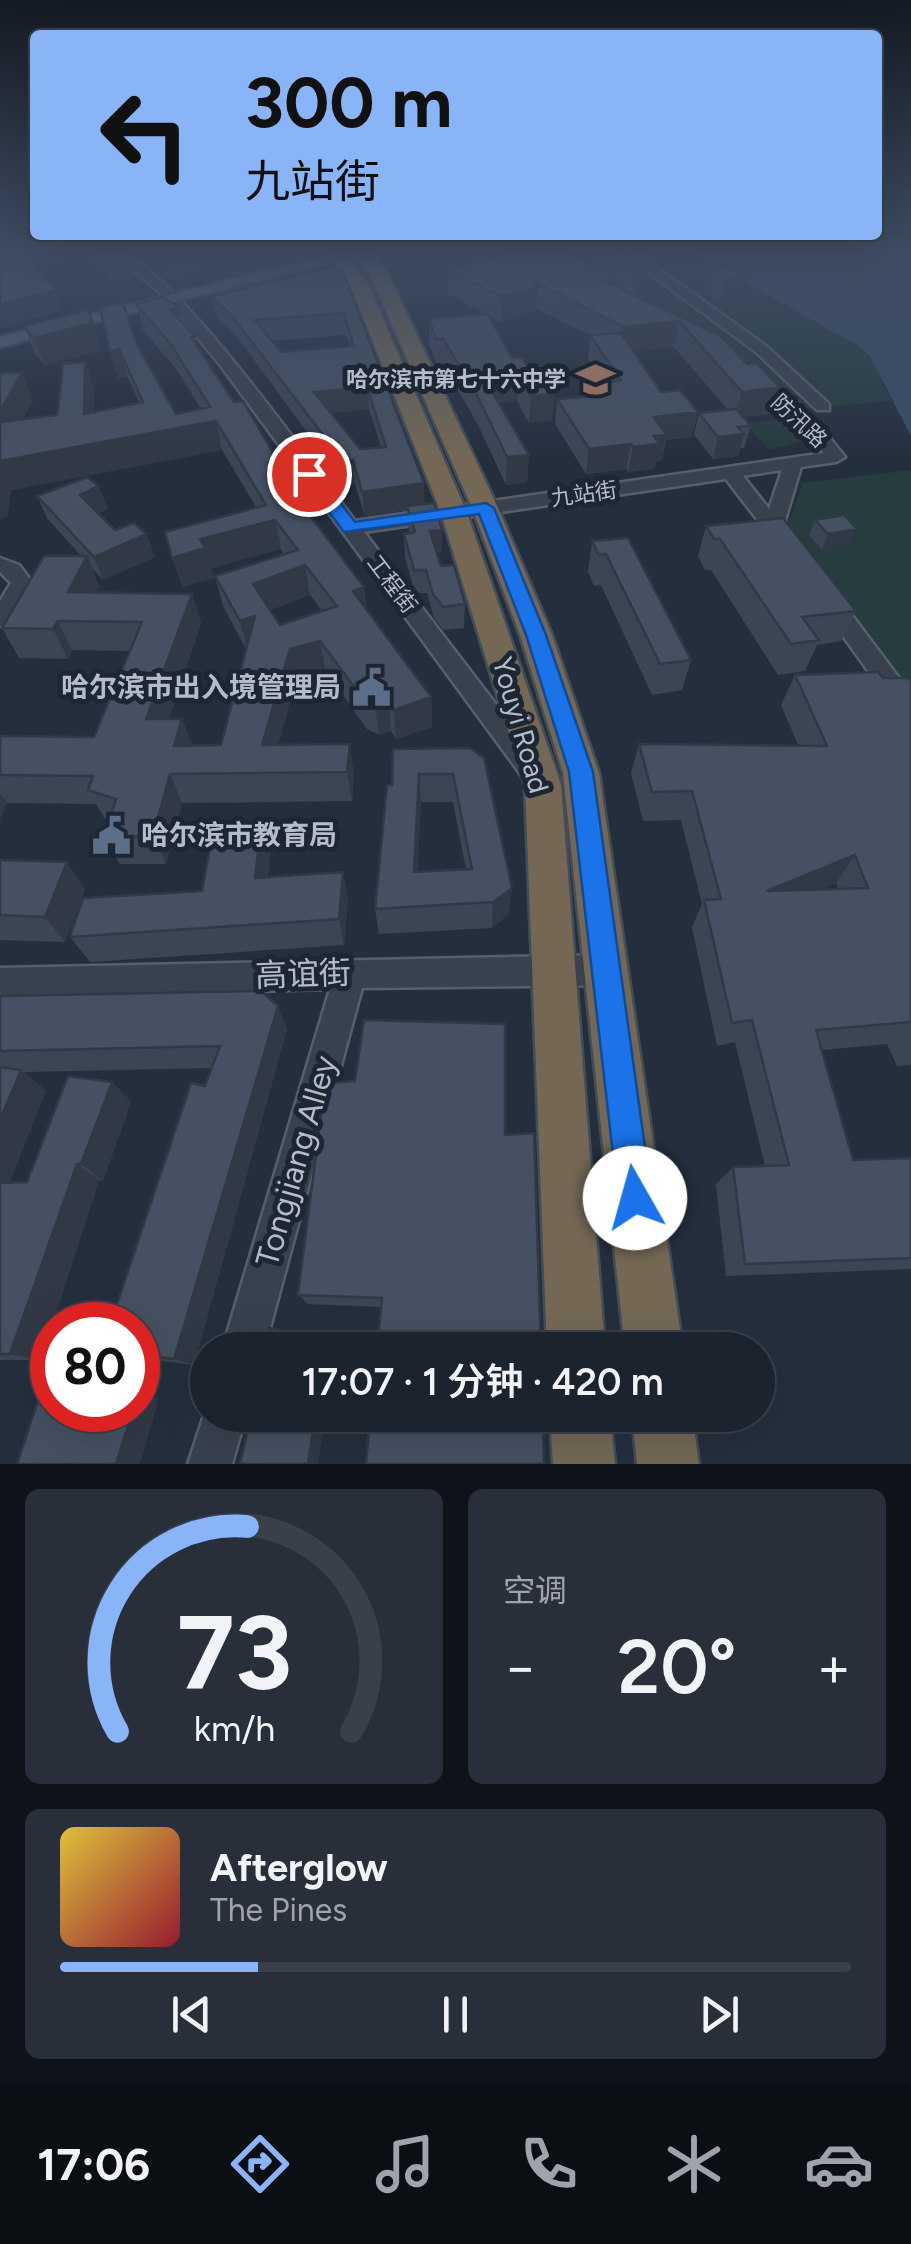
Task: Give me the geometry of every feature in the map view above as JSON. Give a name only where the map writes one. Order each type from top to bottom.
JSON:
[{"type":"highway","name":"Youyi Road","points":[[377,320],[536,635],[581,772],[652,1332]]},
{"type":"highway","name":"Youyi Road","points":[[470,510],[543,785],[575,1332]]},
{"type":"highway","points":[[581,1432],[584,1464]]},
{"type":"highway","points":[[664,1432],[668,1464]]},
{"type":"main road","points":[[0,342],[77,320]]},
{"type":"street","name":"工程街","points":[[190,320],[543,785]]},
{"type":"street","points":[[722,320],[762,349],[823,407]]},
{"type":"street","name":"防汛路","points":[[738,366],[824,441],[836,458],[817,460]]},
{"type":"street","name":"九站街","points":[[350,528],[817,460]]},
{"type":"street","points":[[773,528],[793,464]]},
{"type":"street","points":[[731,473],[911,712]]},
{"type":"street","points":[[0,564],[22,582],[0,619]]},
{"type":"street","name":"高谊街","points":[[0,983],[607,970]]},
{"type":"street","name":"Tongjiang Alley","points":[[248,1332],[350,973]]},
{"type":"street","points":[[210,1464],[219,1432]]},
{"type":"green space","points":[[674,320],[812,320],[869,355],[891,401],[803,409],[740,357]]},
{"type":"green space","points":[[791,418],[804,431],[803,441],[770,450],[744,423]]},
{"type":"green space","points":[[911,470],[911,697],[786,529],[803,483]]},
{"type":"water","points":[[812,320],[911,320],[911,436],[869,355]]},
{"type":"building","points":[[47,320],[92,323],[34,338],[24,326]]},
{"type":"building","points":[[103,320],[129,320],[137,345],[176,414],[210,407],[170,343],[150,320],[180,320],[195,336],[191,337],[234,402],[243,401],[291,484],[287,485],[364,587],[353,591],[431,697],[394,710],[389,701],[375,706],[363,699],[320,641],[290,649],[262,745],[350,744],[347,772],[170,774],[153,836],[104,837],[116,799],[88,790],[93,776],[0,775],[0,736],[94,737],[142,622],[58,621],[53,629],[2,628],[44,556],[87,556],[68,592],[192,594],[146,719],[182,719],[174,746],[221,745],[255,616],[240,621],[215,576],[298,550],[275,520],[200,539],[205,548],[172,558],[165,532],[266,505],[216,421],[0,461],[0,422],[57,415],[63,364],[85,362],[84,414],[143,402],[119,349],[110,351]],"holes":[[[305,565],[337,606],[280,625],[253,584]]]},
{"type":"building","points":[[235,320],[255,320],[281,352],[354,346],[346,320],[361,320],[424,483],[362,492],[353,460],[343,461]],"holes":[[[367,387],[386,447],[360,449],[314,392]]]},
{"type":"building","points":[[429,320],[491,320],[512,358],[522,357],[530,371],[541,370],[555,394],[531,396],[519,374],[484,378],[529,455],[507,457],[443,338],[436,339]]},
{"type":"building","points":[[611,320],[688,320],[721,336],[747,364],[757,363],[779,387],[742,392],[679,321],[624,327]]},
{"type":"building","points":[[621,333],[661,392],[680,390],[698,412],[654,417],[667,435],[654,436],[660,444],[589,449],[557,399],[599,396],[592,386],[621,380],[590,335]]},
{"type":"building","points":[[0,373],[22,373],[0,411]]},
{"type":"building","points":[[736,409],[751,426],[738,427],[744,434],[718,437],[699,413]]},
{"type":"building","points":[[87,477],[99,486],[80,495],[115,530],[134,523],[147,534],[94,557],[37,496]]},
{"type":"building","points":[[434,503],[442,530],[430,531],[441,566],[454,565],[465,604],[443,607],[433,594],[426,570],[414,570],[404,534],[415,532],[407,506]]},
{"type":"building","points":[[844,515],[857,529],[828,534],[815,520]]},
{"type":"building","points":[[783,518],[856,611],[802,617],[819,640],[791,644],[720,539],[714,539],[706,526]]},
{"type":"building","points":[[628,538],[691,660],[660,664],[606,554],[599,555],[592,541]]},
{"type":"building","points":[[878,672],[883,678],[911,681],[911,1022],[816,1030],[853,1160],[911,1158],[911,1258],[745,1264],[733,1167],[789,1165],[752,1020],[732,1023],[704,900],[721,899],[692,791],[652,792],[639,744],[827,746],[795,675]],"holes":[[[855,855],[868,888],[767,891]]]},
{"type":"building","points":[[470,748],[484,758],[512,888],[493,902],[375,909],[387,785],[392,785],[393,749]],"holes":[[[419,774],[453,774],[472,869],[414,872]]]},
{"type":"building","points":[[262,819],[255,878],[343,872],[339,919],[70,937],[83,898],[202,891],[214,825]]},
{"type":"building","points":[[0,860],[67,862],[45,917],[0,915]]},
{"type":"building","points":[[261,991],[278,1006],[174,1359],[160,1357],[160,1302],[118,1302],[191,1083],[205,1086],[220,1046],[0,1051],[0,996]]},
{"type":"building","points":[[364,1020],[505,1024],[505,1135],[534,1133],[540,1332],[379,1332],[382,1298],[298,1295],[327,1083],[355,1081]]},
{"type":"building","points":[[0,1067],[21,1070],[0,1120]]},
{"type":"building","points":[[68,1076],[112,1082],[81,1164],[77,1164],[10,1354],[0,1354],[0,1183],[27,1182]]},
{"type":"building","points":[[30,1425],[30,1432],[126,1432],[116,1464],[17,1464]]},
{"type":"building","points":[[247,1432],[313,1432],[308,1464],[240,1464]]},
{"type":"building","points":[[369,1432],[543,1432],[544,1464],[366,1464]]},
{"type":"place","name":"哈尔滨市第七十六中学","points":[[596,379]]},
{"type":"place","name":"哈尔滨市出入境管理局","points":[[371,687]]},
{"type":"place","name":"哈尔滨市教育局","points":[[111,835]]},
{"type":"route","points":[[309,474],[350,528],[486,508],[536,635],[581,772],[635,1198]]}]
